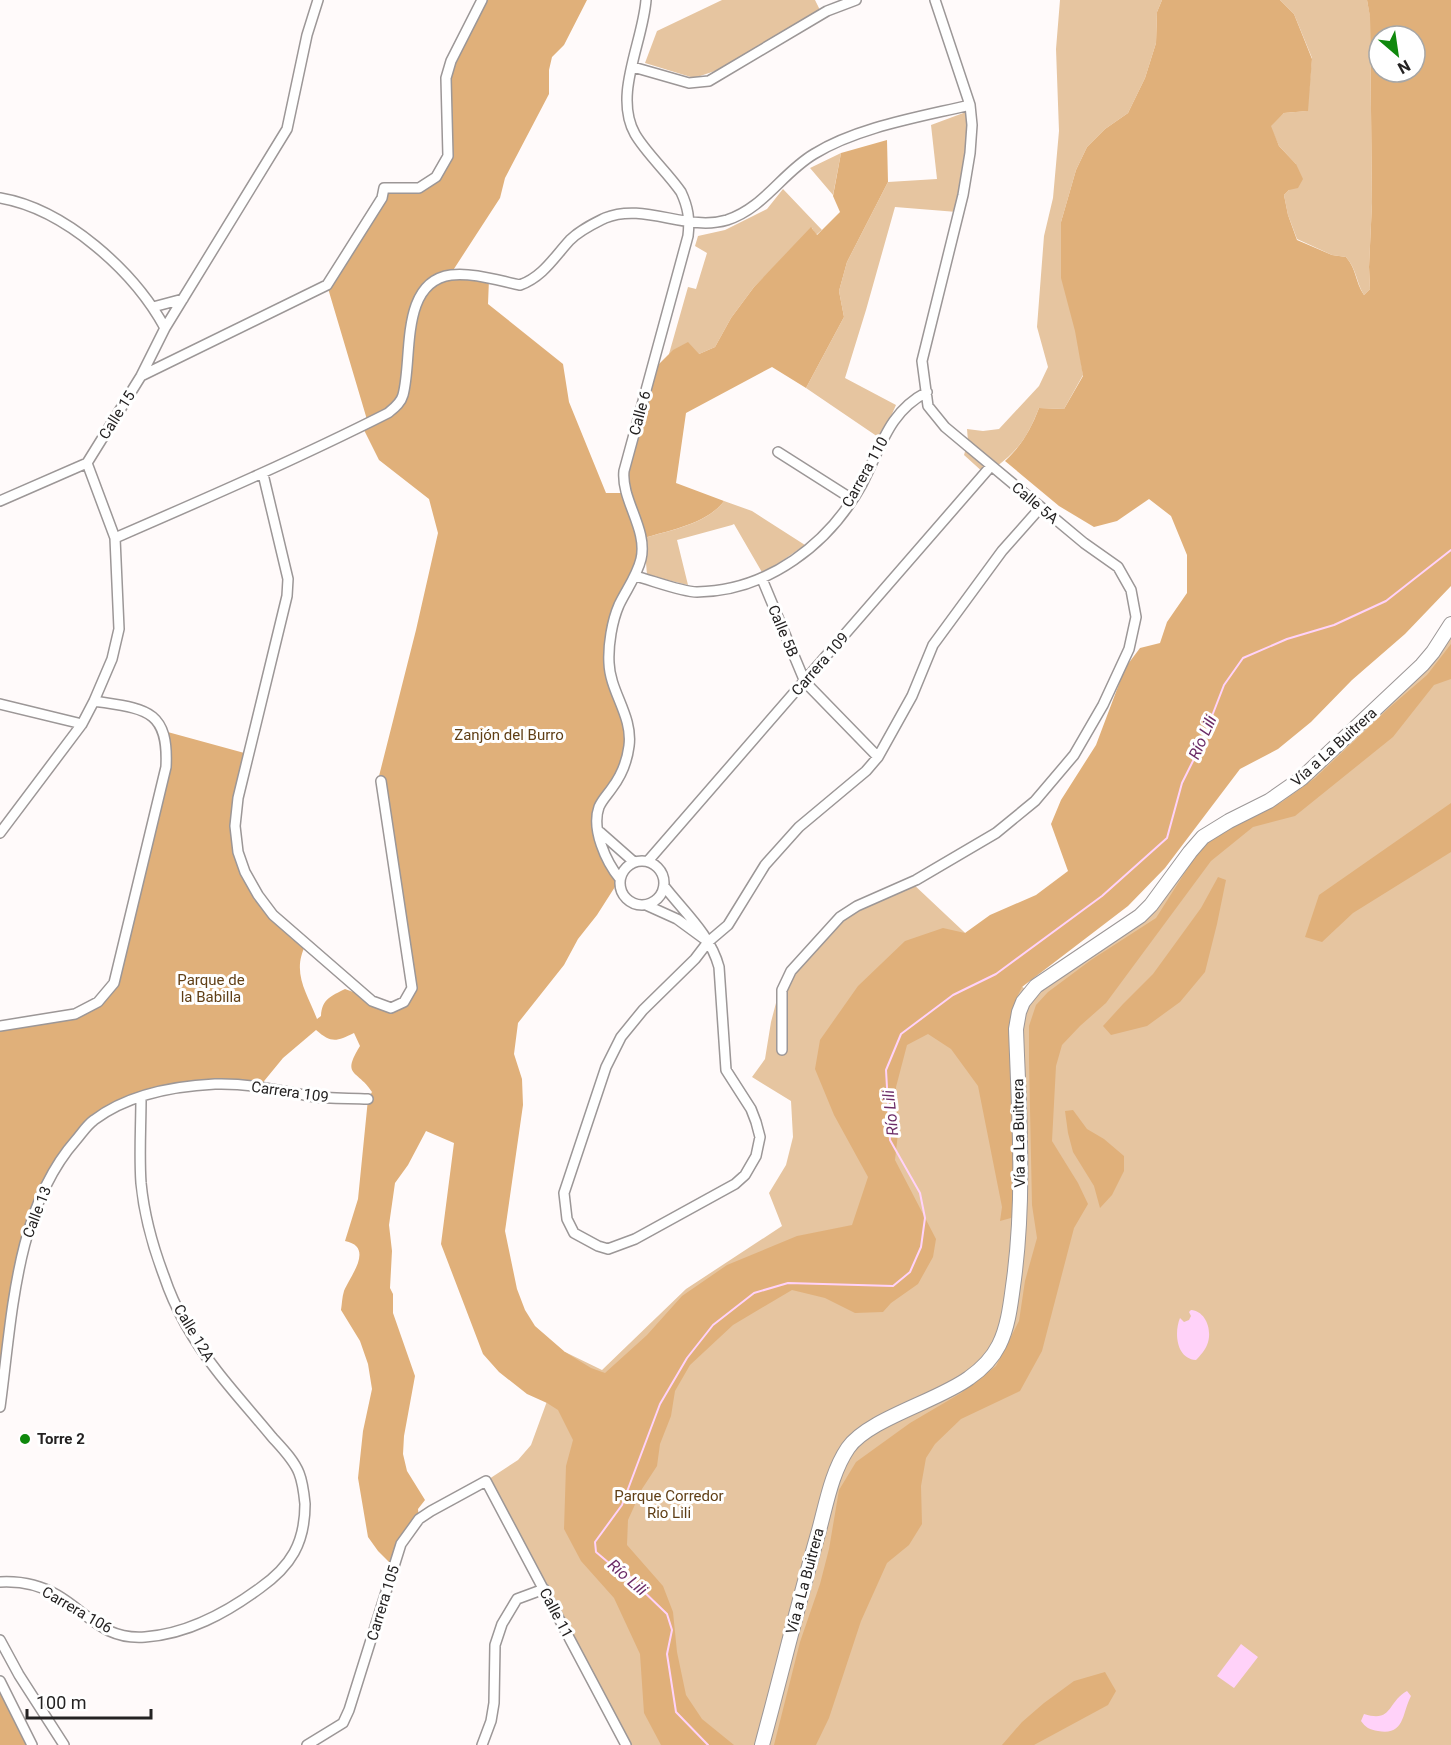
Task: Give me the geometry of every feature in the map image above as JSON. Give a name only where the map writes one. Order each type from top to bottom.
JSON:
[{"type":"street","name":"Calle 15","points":[[87,463],[141,376],[165,328],[287,129],[307,35],[318,0]]},
{"type":"street","points":[[141,376],[327,285],[382,198],[384,188],[419,188],[436,177],[448,156],[446,78],[451,62],[482,0]]},
{"type":"street","name":"Calle 6","points":[[620,879],[604,857],[599,830],[599,806],[619,778],[629,748],[630,735],[628,720],[615,688],[609,664],[610,641],[618,607],[642,558],[640,537],[623,481],[624,471],[688,236],[689,223],[686,203],[681,192],[636,135],[626,99],[645,16],[646,0]]},
{"type":"street","points":[[822,0],[827,10]]},
{"type":"street","points":[[633,67],[689,83],[709,81],[827,10],[856,0]]},
{"type":"street","name":"Calle 5A","points":[[782,1050],[782,990],[791,971],[840,917],[857,906],[916,880],[996,833],[1035,801],[1074,755],[1103,705],[1129,649],[1136,617],[1131,590],[1118,567],[1084,543],[945,428],[928,406],[922,361],[963,195],[972,125],[970,105],[935,0]]},
{"type":"street","points":[[115,538],[262,474],[388,413],[397,406],[403,396],[408,348],[417,301],[424,290],[439,279],[450,275],[461,275],[520,285],[534,279],[572,238],[590,225],[609,217],[645,215],[689,223],[725,221],[753,208],[797,166],[831,144],[882,127],[970,105]]},
{"type":"street","points":[[0,198],[33,206],[88,238],[137,287],[153,307],[165,328]]},
{"type":"street","points":[[153,307],[183,299]]},
{"type":"street","name":"Carrera 110","points":[[635,576],[695,592],[735,588],[762,579],[803,554],[831,528],[852,499],[896,416],[927,392]]},
{"type":"street","points":[[778,452],[852,499]]},
{"type":"street","points":[[0,501],[87,463],[115,538],[119,629],[112,659],[82,724],[0,833]]},
{"type":"street","name":"Carrera 109","points":[[648,861],[991,466]]},
{"type":"street","points":[[262,474],[288,579],[287,596],[238,798],[235,826],[238,852],[245,872],[273,915],[372,1001],[391,1008],[404,1002],[412,988],[381,781]]},
{"type":"street","points":[[708,942],[677,919],[626,899],[622,893],[620,879],[625,869],[634,862],[648,861],[661,871],[664,886],[692,917],[708,942],[716,956],[726,1070],[751,1109],[756,1122],[760,1137],[756,1156],[745,1175],[735,1184],[635,1239],[608,1249],[598,1246],[574,1233],[567,1219],[564,1193],[606,1067],[621,1037],[643,1010],[695,959],[708,942],[728,925],[765,866],[799,827],[866,771],[878,758],[912,696],[933,645],[1002,550],[1041,507]]},
{"type":"street","name":"Calle 5B","points":[[762,579],[805,682]]},
{"type":"street","name":"Vía a La Buitrera","points":[[762,1745],[795,1611],[834,1478],[843,1456],[858,1437],[890,1418],[970,1378],[986,1365],[1001,1342],[1011,1301],[1020,1212],[1022,1175],[1016,1029],[1023,1002],[1029,993],[1044,980],[1140,916],[1203,837],[1229,820],[1269,801],[1310,772],[1422,665],[1451,624]]},
{"type":"street","points":[[805,682],[878,758]]},
{"type":"street","points":[[0,1026],[75,1014],[98,1002],[114,983],[166,767],[167,749],[164,731],[152,715],[140,708],[94,701]]},
{"type":"street","points":[[0,704],[82,724]]},
{"type":"street","points":[[599,830],[634,862]]},
{"type":"street","points":[[646,905],[658,898],[664,886]]},
{"type":"street","name":"Carrera 109","points":[[141,1097],[163,1091],[214,1084],[260,1086],[310,1096],[368,1099]]},
{"type":"street","name":"Calle 13","points":[[0,1407],[28,1227],[48,1183],[64,1153],[93,1121],[112,1108],[141,1097]]},
{"type":"street","name":"Calle 12A","points":[[141,1097],[142,1185],[147,1217],[164,1276],[194,1337],[216,1370],[277,1442],[299,1473],[304,1494],[305,1518],[300,1542]]},
{"type":"street","name":"Calle 11","points":[[486,1481],[626,1745]]},
{"type":"street","name":"Carrera 105","points":[[307,1745],[343,1723],[350,1710],[401,1544],[425,1515],[486,1481]]},
{"type":"street","name":"Carrera 106","points":[[0,1582],[21,1583],[45,1589],[87,1618],[116,1633],[141,1637],[162,1635],[207,1621],[249,1597],[273,1579],[290,1560],[300,1542]]},
{"type":"street","points":[[482,1745],[491,1721],[494,1703],[495,1645],[502,1624],[517,1599],[544,1589]]},
{"type":"street","points":[[0,1640],[64,1745]]},
{"type":"street","points":[[0,1681],[32,1745]]},
{"type":"green space","points":[[482,0],[587,0],[564,45],[552,57],[549,70],[549,94],[505,178],[500,198],[450,275],[489,279],[488,304],[563,364],[569,402],[606,493],[626,493],[642,558],[618,607],[609,664],[629,748],[599,806],[599,830],[620,879],[597,915],[578,939],[564,965],[518,1023],[514,1054],[522,1079],[523,1105],[505,1231],[517,1289],[525,1310],[535,1326],[565,1352],[591,1368],[605,1373],[647,1335],[682,1296],[727,1265],[797,1236],[852,1225],[868,1177],[834,1115],[815,1069],[820,1040],[858,986],[905,941],[943,928],[965,933],[990,915],[1036,895],[1068,871],[1051,824],[1061,800],[1096,745],[1125,668],[1140,648],[1160,643],[1167,622],[1187,593],[1187,555],[1171,516],[1149,499],[1117,521],[1094,527],[1059,506],[1005,461],[1025,436],[1039,408],[1064,409],[1083,376],[1075,331],[1061,278],[1061,222],[1076,170],[1087,147],[1105,129],[1128,113],[1145,78],[1156,43],[1157,12],[1162,0],[1280,0],[1294,14],[1312,59],[1308,111],[1284,113],[1271,126],[1279,146],[1296,164],[1303,179],[1298,188],[1289,190],[1284,195],[1288,215],[1297,240],[1332,255],[1346,257],[1364,295],[1370,289],[1371,84],[1427,84],[1427,24],[1370,24],[1367,0],[1451,0],[1451,586],[1405,634],[1352,680],[1311,722],[1278,749],[1240,769],[1165,868],[1128,906],[1022,987],[1017,997],[1021,1208],[1011,1218],[1000,1221],[1002,1207],[978,1086],[951,1049],[928,1034],[907,1045],[896,1087],[899,1124],[895,1160],[936,1239],[933,1257],[918,1284],[891,1303],[883,1312],[855,1313],[825,1298],[792,1290],[733,1325],[690,1365],[675,1391],[671,1416],[660,1444],[657,1466],[642,1489],[628,1520],[627,1545],[663,1586],[673,1612],[677,1652],[686,1695],[702,1719],[734,1745],[661,1745],[644,1713],[640,1654],[614,1598],[581,1561],[564,1529],[566,1466],[573,1440],[558,1410],[527,1394],[499,1372],[483,1354],[441,1244],[454,1143],[426,1131],[408,1165],[395,1183],[389,1225],[392,1251],[390,1288],[393,1294],[393,1313],[415,1376],[403,1454],[407,1471],[425,1500],[418,1509],[419,1519],[394,1567],[368,1537],[358,1478],[363,1431],[372,1389],[368,1364],[360,1341],[341,1310],[344,1291],[358,1263],[359,1256],[354,1244],[345,1241],[358,1199],[368,1099],[372,1092],[351,1068],[360,1046],[354,1033],[334,1040],[316,1030],[283,1058],[260,1086],[163,1091],[112,1109],[64,1153],[28,1227],[0,1407],[0,1026],[75,1014],[98,1002],[114,983],[166,767],[164,731],[248,754],[238,798],[238,852],[258,895],[306,944],[302,954],[300,973],[317,1019],[321,1016],[325,1002],[345,989],[356,993],[365,1002],[372,1001],[391,1008],[404,1002],[412,988],[378,780],[438,533],[429,499],[379,460],[362,426],[368,423],[327,285],[384,188],[419,188],[436,177],[448,156],[446,78]]},
{"type":"green space","points":[[722,0],[815,0],[820,10],[724,68],[694,78],[645,63],[657,31]]},
{"type":"green space","points":[[1060,0],[1162,0],[1157,12],[1156,43],[1145,78],[1128,113],[1105,129],[1087,147],[1076,170],[1061,222],[1083,375],[1064,409],[1039,408],[1029,430],[1018,446],[985,474],[964,455],[968,441],[967,429],[983,431],[999,429],[1039,386],[1048,367],[1037,327],[1044,236],[1053,198],[1059,131],[1056,49]]},
{"type":"green space","points":[[1280,0],[1367,0],[1370,16],[1370,24],[1367,24],[1367,84],[1371,84],[1372,203],[1370,289],[1364,295],[1346,257],[1332,255],[1297,239],[1288,215],[1284,195],[1289,190],[1296,164],[1279,146],[1270,126],[1284,113],[1307,111],[1312,58],[1294,14]]},
{"type":"green space","points":[[966,112],[967,150],[957,212],[895,207],[845,378],[896,405],[881,439],[806,388],[844,317],[839,291],[847,262],[888,182],[937,179],[931,125]]},
{"type":"green space","points":[[887,140],[888,182],[847,262],[839,291],[844,317],[806,388],[772,367],[686,413],[676,483],[724,501],[717,509],[698,521],[644,538],[626,478],[656,367],[673,350],[688,342],[699,354],[715,347],[731,318],[754,287],[811,227],[817,235],[840,212],[833,196],[841,153]]},
{"type":"green space","points":[[841,153],[833,195],[810,168]]},
{"type":"green space","points":[[783,189],[822,230],[816,235],[812,228],[754,287],[731,318],[715,347],[699,354],[669,354],[688,287],[696,289],[707,253],[695,246],[698,236],[725,230],[767,209]]},
{"type":"green space","points":[[724,501],[752,511],[805,545],[763,574],[734,524],[677,540],[688,585],[647,575],[644,538],[698,521],[717,509]]},
{"type":"green space","name":"Parque Corredor Rio Lili","points":[[1451,624],[1451,1745],[626,1745],[486,1481],[518,1460],[531,1445],[565,1352],[602,1370],[686,1289],[782,1226],[769,1193],[786,1165],[793,1137],[791,1101],[752,1077],[765,1059],[771,1022],[781,984],[831,927],[911,882],[1029,993],[1128,926],[1190,852],[1331,753]]},
{"type":"green space","points":[[1451,644],[1451,679],[1434,685],[1393,737],[1295,816],[1253,827],[1211,861],[1106,1003],[1062,1045],[1056,1066],[1052,1141],[1088,1204],[1074,1228],[1042,1351],[1020,1391],[961,1419],[935,1444],[926,1458],[921,1486],[922,1524],[909,1545],[887,1563],[861,1621],[829,1718],[816,1745],[774,1745],[800,1642],[820,1584],[829,1549],[839,1490],[856,1462],[910,1423],[961,1393],[996,1366],[1019,1321],[1025,1281],[1037,1238],[1032,1205],[1029,1061],[1029,1026],[1036,1005],[1048,992],[1091,960],[1156,918],[1201,847],[1217,835],[1282,802],[1315,778],[1427,675]]},
{"type":"green space","points":[[1451,803],[1451,852],[1353,913],[1322,942],[1305,937],[1319,895]]},
{"type":"green space","points":[[1218,877],[1226,880],[1205,972],[1180,1002],[1147,1026],[1111,1035],[1103,1026],[1153,974],[1201,908]]},
{"type":"green space","points":[[1073,1110],[1087,1129],[1104,1139],[1124,1156],[1124,1171],[1112,1195],[1100,1208],[1094,1186],[1073,1152],[1065,1111]]},
{"type":"green space","points":[[1105,1672],[1116,1691],[1108,1705],[1034,1745],[1002,1745],[1022,1722],[1074,1681]]},
{"type":"green space","points":[[0,1689],[27,1745],[0,1745]]},
{"type":"shaded area","points":[[1191,1310],[1201,1314],[1209,1328],[1209,1340],[1196,1360],[1184,1355],[1177,1337],[1180,1318],[1184,1322],[1189,1320]]},
{"type":"shaded area","points":[[1241,1644],[1258,1657],[1234,1688],[1217,1676]]},
{"type":"shaded area","points":[[1407,1691],[1411,1696],[1398,1727],[1387,1732],[1378,1731],[1366,1727],[1361,1721],[1364,1714],[1380,1716],[1385,1714]]},
{"type":"waterway","name":"Río Lili","points":[[708,1745],[676,1712],[667,1654],[672,1630],[667,1614],[624,1570],[609,1563],[596,1552],[595,1542],[622,1505],[660,1404],[687,1358],[713,1325],[754,1293],[788,1283],[893,1286],[910,1272],[921,1247],[925,1218],[920,1193],[890,1140],[886,1070],[901,1034],[953,995],[996,974],[1102,896],[1167,838],[1182,783],[1200,747],[1224,685],[1243,658],[1287,639],[1334,625],[1386,601],[1451,550]]},
{"type":"place","name":"Torre 2","points":[[25,1439]]},
{"type":"park label","name":"Zanjón del Burro","points":[[509,735]]},
{"type":"park label","name":"Parque de la Babilla","points":[[211,988]]}]
